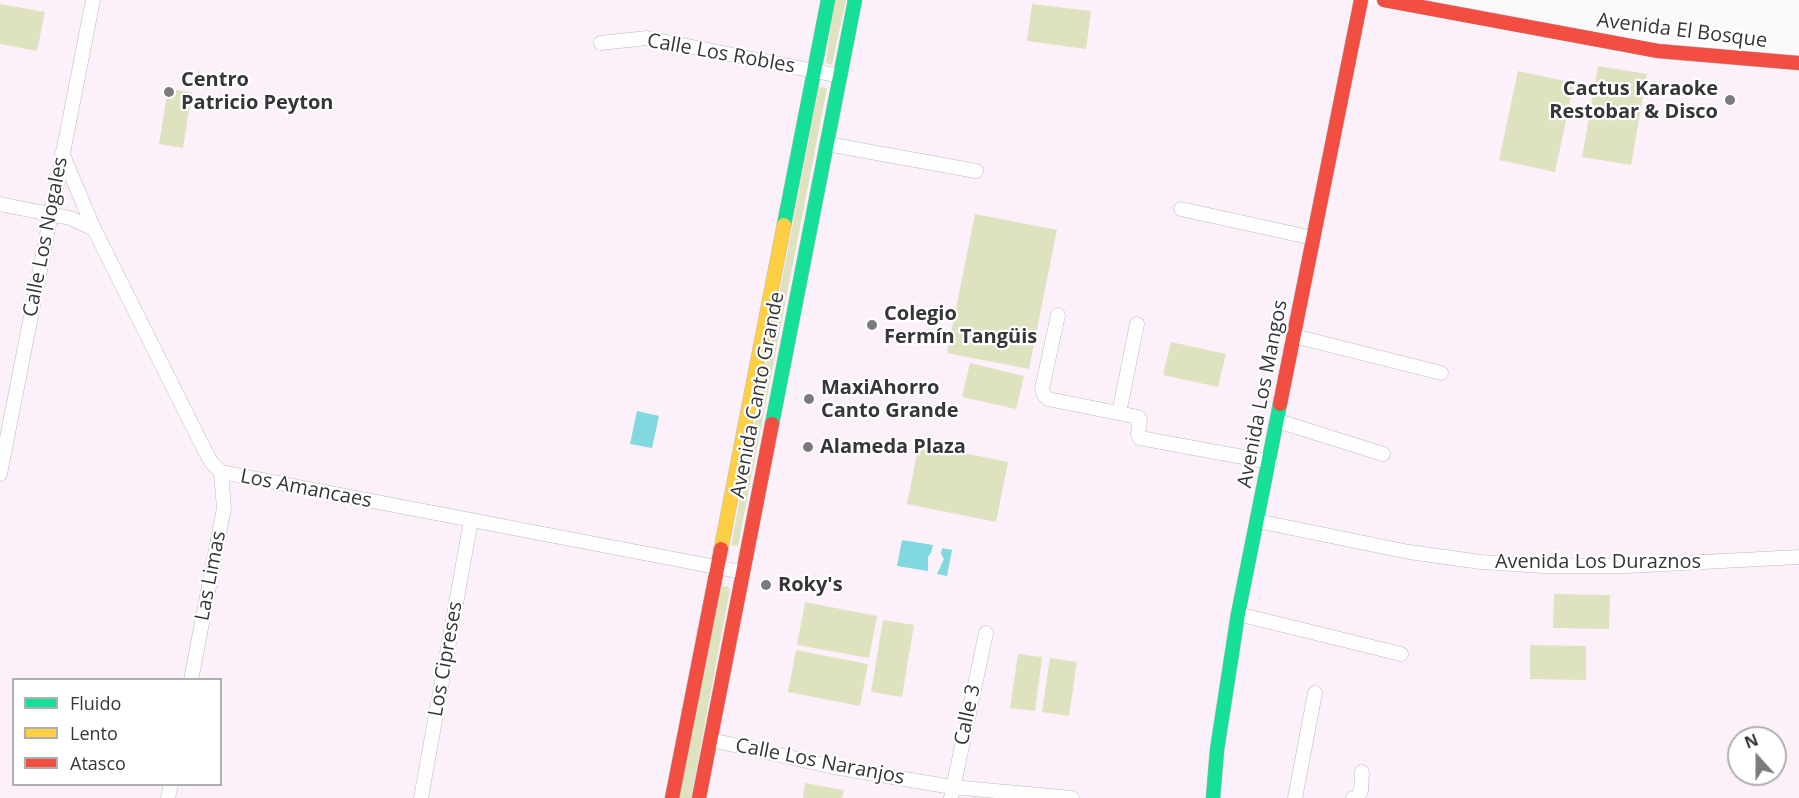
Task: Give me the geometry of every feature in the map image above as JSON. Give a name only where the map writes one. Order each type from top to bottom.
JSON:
[{"type":"main road","name":"Avenida Canto Grande","points":[[672,798],[828,0]]},
{"type":"main road","name":"Avenida Canto Grande","points":[[699,798],[855,0]]},
{"type":"main road","name":"Avenida Los Mangos","points":[[1213,798],[1217,750],[1238,614],[1361,0]]},
{"type":"main road","name":"Avenida El Bosque","points":[[1384,0],[1658,51],[1799,63]]},
{"type":"street","name":"Calle Los Nogales","points":[[0,474],[93,0]]},
{"type":"street","name":"Calle Los Robles","points":[[601,44],[647,38],[840,76]]},
{"type":"street","points":[[827,144],[976,171]]},
{"type":"street","name":"Los Amancaes","points":[[62,153],[94,229],[200,441],[212,462],[221,472],[742,572]]},
{"type":"street","points":[[0,204],[70,218],[94,229]]},
{"type":"street","points":[[1181,209],[1313,238]]},
{"type":"street","points":[[1058,315],[1042,389],[1048,399],[1138,417],[1140,438],[1270,462]]},
{"type":"street","points":[[1119,413],[1137,324]]},
{"type":"street","points":[[1294,336],[1441,373]]},
{"type":"street","points":[[1278,421],[1383,454]]},
{"type":"street","name":"Las Limas","points":[[191,678],[224,508],[221,472]]},
{"type":"street","name":"Los Cipreses","points":[[421,798],[471,520]]},
{"type":"street","name":"Avenida Los Duraznos","points":[[1257,521],[1409,552],[1481,562],[1544,566],[1627,566],[1799,557]]},
{"type":"street","points":[[1238,614],[1401,654]]},
{"type":"street","name":"Calle 3","points":[[951,792],[986,633]]},
{"type":"street","points":[[1295,798],[1315,693]]},
{"type":"street","name":"Calle Los Naranjos","points":[[711,740],[951,792],[1072,798]]},
{"type":"street","points":[[1353,798],[1357,798],[1361,791],[1362,772]]},
{"type":"shaded area","points":[[0,0],[1353,0],[1635,56],[1799,66],[1799,798],[0,798]]},
{"type":"green space","points":[[834,0],[846,0],[832,65],[826,63]]},
{"type":"green space","points":[[0,4],[45,12],[37,51],[0,44]]},
{"type":"green space","points":[[1032,4],[1091,11],[1086,49],[1027,41]]},
{"type":"green space","points":[[1598,66],[1647,74],[1631,165],[1582,157]]},
{"type":"green space","points":[[1518,71],[1574,83],[1555,172],[1499,160]]},
{"type":"green space","points":[[819,87],[827,88],[738,546],[731,545]]},
{"type":"green space","points":[[168,89],[192,92],[183,148],[159,144]]},
{"type":"green space","points":[[975,214],[1057,230],[1029,369],[947,353]]},
{"type":"green space","points":[[1171,342],[1226,354],[1218,387],[1163,375]]},
{"type":"green space","points":[[970,363],[1024,376],[1016,409],[962,397]]},
{"type":"green space","points":[[919,444],[1008,462],[996,522],[907,504]]},
{"type":"green space","points":[[726,586],[730,589],[691,798],[677,798],[719,588]]},
{"type":"green space","points":[[1554,594],[1610,595],[1609,629],[1553,628]]},
{"type":"green space","points":[[805,602],[877,616],[869,658],[797,645]]},
{"type":"green space","points":[[883,620],[914,625],[902,697],[871,692]]},
{"type":"green space","points":[[1530,645],[1586,646],[1586,680],[1530,679]]},
{"type":"green space","points":[[796,650],[868,664],[860,706],[788,692]]},
{"type":"green space","points":[[1018,654],[1042,657],[1035,711],[1010,708]]},
{"type":"green space","points":[[1050,658],[1077,662],[1069,716],[1042,712]]},
{"type":"green space","points":[[805,783],[844,790],[842,798],[803,798]]},
{"type":"water","points":[[637,411],[659,416],[652,448],[630,444]]},
{"type":"water","points":[[902,540],[933,545],[928,557],[928,571],[897,566]]},
{"type":"water","points":[[942,548],[952,550],[947,576],[937,574],[944,559],[941,554]]},
{"type":"traffic: fast","points":[[784,225],[828,0]]},
{"type":"traffic: fast","points":[[772,424],[855,0]]},
{"type":"traffic: fast","points":[[1213,798],[1217,750],[1238,614],[1280,404]]},
{"type":"traffic: slow","points":[[721,549],[784,225]]},
{"type":"traffic: jam","points":[[1280,404],[1361,0]]},
{"type":"traffic: jam","points":[[1384,0],[1658,51],[1799,63]]},
{"type":"traffic: jam","points":[[699,798],[772,424]]},
{"type":"traffic: jam","points":[[672,798],[721,549]]},
{"type":"place","name":"Centro Patricio Peyton","points":[[169,92]]},
{"type":"place","name":"Cactus Karaoke Restobar & Disco","points":[[1730,100]]},
{"type":"place","name":"Colegio Fermín Tangüis","points":[[872,325]]},
{"type":"place","name":"MaxiAhorro Canto Grande","points":[[809,399]]},
{"type":"place","name":"Alameda Plaza","points":[[808,447]]},
{"type":"place","name":"Roky's","points":[[766,585]]}]
